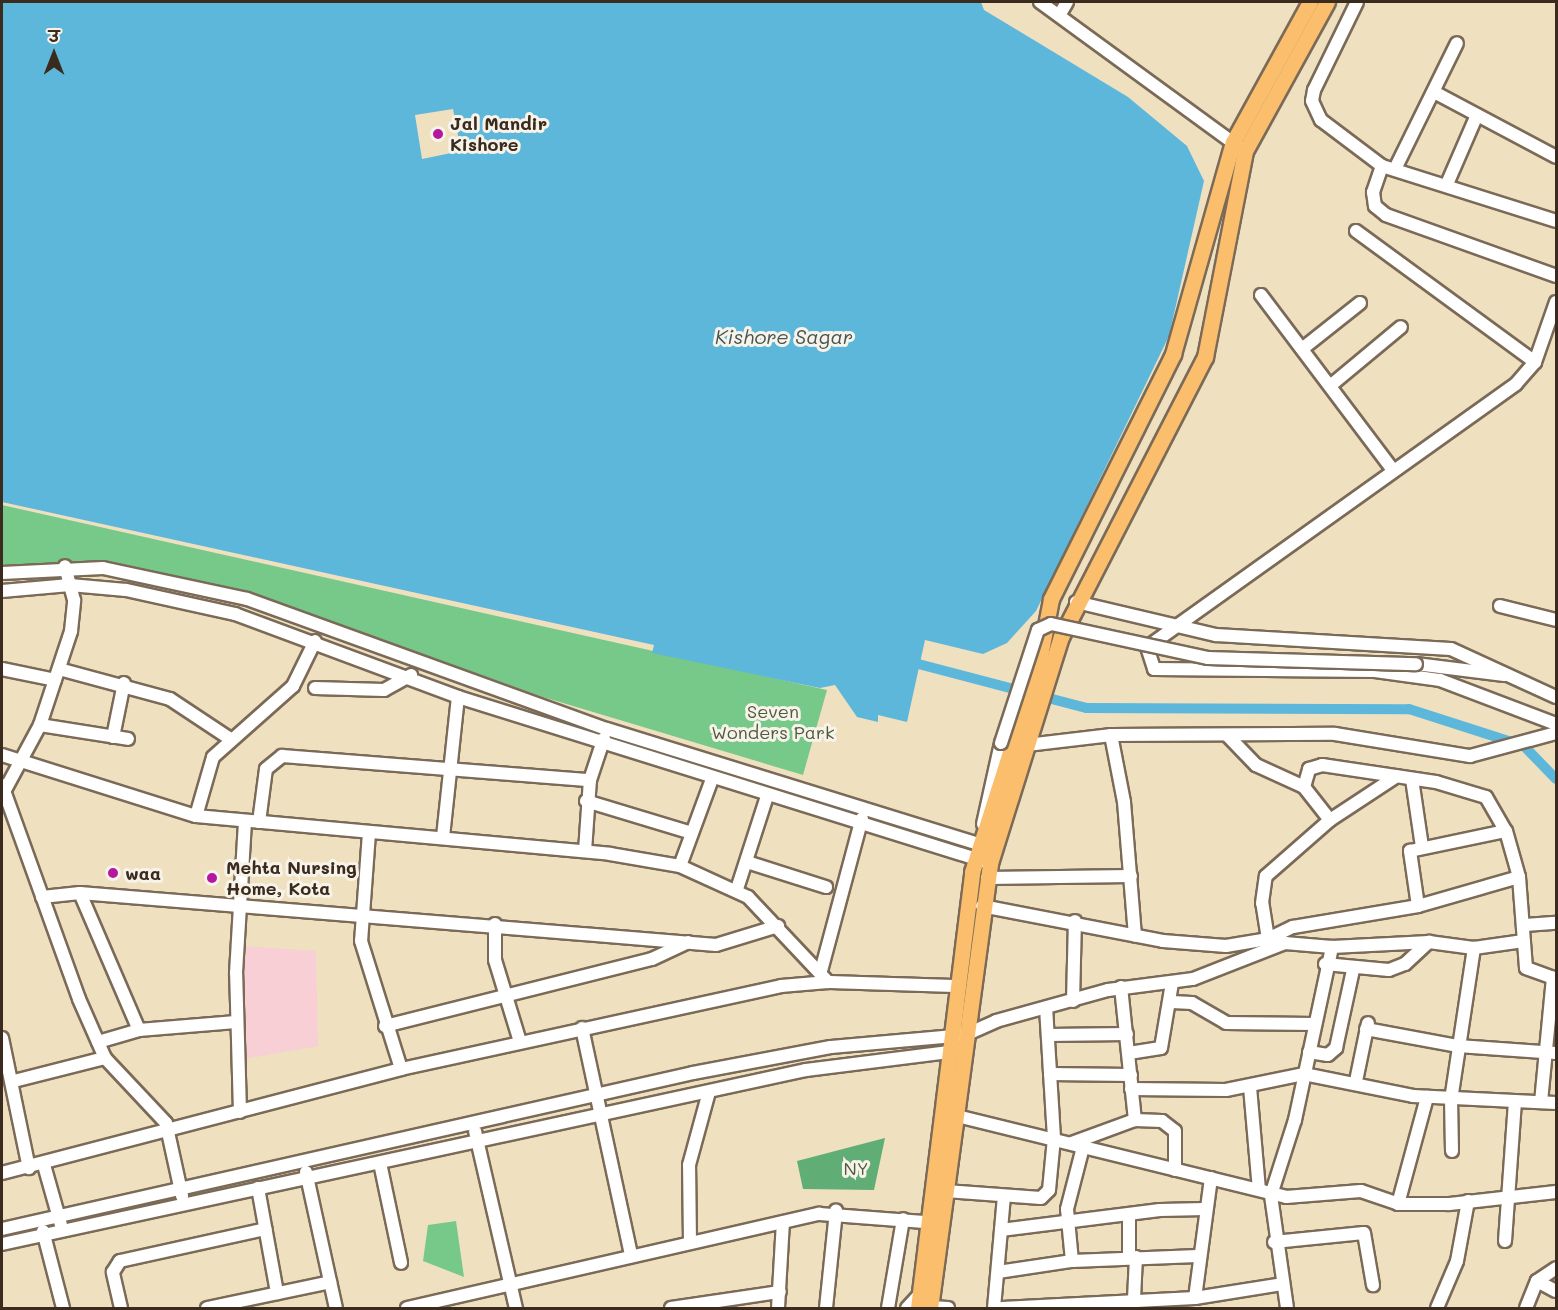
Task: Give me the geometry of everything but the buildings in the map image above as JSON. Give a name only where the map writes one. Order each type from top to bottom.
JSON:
[{"type":"main road","points":[[925,1305],[946,1191],[964,1051],[954,1040],[956,986],[985,850],[1024,738],[1046,662],[1053,593],[1173,354],[1239,147],[1310,2]]},
{"type":"main road","points":[[1046,662],[1205,357],[1239,147],[1327,2]]},
{"type":"main road","points":[[925,1305],[925,1222],[954,1040],[987,878],[985,850]]},
{"type":"street","points":[[1040,2],[1060,14],[1239,147]]},
{"type":"street","points":[[1060,14],[1067,2]]},
{"type":"street","points":[[1357,2],[1312,101],[1321,120],[1388,167],[1557,221]]},
{"type":"street","points":[[1457,44],[1434,92],[1373,192],[1376,206],[1386,215],[1557,276]]},
{"type":"street","points":[[1434,92],[1557,157]]},
{"type":"street","points":[[1447,184],[1477,115]]},
{"type":"street","points":[[1356,231],[1535,362]]},
{"type":"street","points":[[1261,295],[1392,469]]},
{"type":"street","points":[[1557,302],[1555,315],[1535,362],[1490,404],[1392,469],[1178,629],[1147,647],[1154,669],[1376,671],[1440,680],[1557,724]]},
{"type":"street","points":[[1302,350],[1360,303]]},
{"type":"street","points":[[1330,386],[1401,327]]},
{"type":"street","points":[[2,573],[65,566],[137,573],[247,600],[607,729],[985,850]]},
{"type":"street","points":[[65,566],[74,613],[40,725],[22,761],[3,788],[6,813],[42,897],[105,1058],[162,1115],[168,1130],[184,1206]]},
{"type":"street","points":[[2,591],[70,585],[176,600],[315,641],[411,675],[458,697],[712,779],[861,824],[985,850]]},
{"type":"street","points":[[1076,602],[1178,629],[1260,638],[1415,644],[1450,649],[1557,697]]},
{"type":"street","points":[[1500,606],[1557,620]]},
{"type":"street","points":[[985,850],[982,815],[1001,743],[1038,630],[1051,624],[1208,658],[1416,664],[1511,675]]},
{"type":"street","points":[[196,816],[206,773],[229,738],[293,686],[315,641]]},
{"type":"street","points":[[2,669],[124,683],[170,699],[229,738]]},
{"type":"street","points":[[315,688],[384,690],[411,675]]},
{"type":"street","points":[[113,737],[124,683]]},
{"type":"street","points":[[443,837],[458,697]]},
{"type":"street","points":[[40,725],[128,738]]},
{"type":"street","points":[[585,851],[586,801],[590,780],[607,729]]},
{"type":"street","points":[[1024,738],[1111,735],[1335,735],[1470,756],[1557,733]]},
{"type":"street","points":[[1111,735],[1131,876],[1135,936]]},
{"type":"street","points":[[1227,735],[1256,765],[1304,787],[1330,820]]},
{"type":"street","points":[[2,755],[196,816],[585,851],[680,866],[737,888],[821,970],[828,982]]},
{"type":"street","points":[[259,822],[266,769],[274,758],[450,766],[590,780]]},
{"type":"street","points":[[1304,787],[1314,766],[1397,776],[1485,798],[1506,831],[1520,877],[1526,968],[1555,979],[1550,1053],[1541,1102]]},
{"type":"street","points":[[1268,939],[1262,903],[1266,876],[1330,820],[1397,776]]},
{"type":"street","points":[[680,866],[689,832],[712,779]]},
{"type":"street","points":[[1412,779],[1422,847]]},
{"type":"street","points":[[737,888],[768,796]]},
{"type":"street","points":[[586,801],[689,832]]},
{"type":"street","points":[[821,970],[865,810]]},
{"type":"street","points":[[240,1112],[236,1022],[245,821]]},
{"type":"street","points":[[1418,906],[1409,854],[1422,847],[1506,831]]},
{"type":"street","points":[[369,833],[363,914],[364,962],[401,1069]]},
{"type":"street","points":[[747,862],[826,887]]},
{"type":"street","points":[[987,878],[1131,876]]},
{"type":"street","points":[[982,906],[1075,921],[1135,936],[1197,946],[1283,937],[1418,906],[1520,877]]},
{"type":"street","points":[[42,897],[80,892],[240,908],[363,914],[729,944],[778,926]]},
{"type":"street","points":[[80,892],[139,1030]]},
{"type":"street","points":[[1073,1001],[1075,921]]},
{"type":"street","points":[[1524,925],[1557,923]]},
{"type":"street","points":[[495,924],[495,960],[520,1042]]},
{"type":"street","points":[[2,1244],[45,1237],[258,1188],[380,1163],[599,1112],[709,1092],[954,1040],[996,1021],[1121,987],[1173,983],[1283,937],[1332,947],[1429,942],[1474,948],[1524,940]]},
{"type":"street","points":[[385,1026],[505,998],[668,954],[688,942]]},
{"type":"street","points":[[1326,964],[1353,970],[1406,964],[1429,942]]},
{"type":"street","points":[[1287,1308],[1274,1242],[1271,1195],[1304,1074],[1326,964],[1332,947]]},
{"type":"street","points":[[1452,1151],[1451,1100],[1474,948]]},
{"type":"street","points":[[1309,1052],[1328,1055],[1336,1048],[1353,970]]},
{"type":"street","points":[[2,1173],[44,1165],[401,1069],[781,986],[828,982],[956,986]]},
{"type":"street","points":[[1129,1053],[1161,1048],[1172,1002],[1173,983]]},
{"type":"street","points":[[1121,987],[1135,1120]]},
{"type":"street","points":[[1172,1002],[1192,1003],[1226,1023],[1314,1024]]},
{"type":"street","points":[[946,1191],[1004,1196],[1046,1196],[1054,1138],[1046,1009]]},
{"type":"street","points":[[98,1042],[139,1030],[236,1022]]},
{"type":"street","points":[[1356,1081],[1367,1025],[1458,1046],[1550,1053]]},
{"type":"street","points":[[582,1028],[631,1255]]},
{"type":"street","points":[[1048,1035],[1127,1034]]},
{"type":"street","points":[[2,1038],[14,1081],[29,1168]]},
{"type":"street","points":[[2,1229],[473,1124],[595,1093],[831,1047],[954,1040]]},
{"type":"street","points":[[14,1081],[105,1058]]},
{"type":"street","points":[[1050,1074],[1131,1075]]},
{"type":"street","points":[[1131,1089],[1250,1087],[1276,1076],[1304,1074],[1356,1081],[1451,1100],[1557,1103]]},
{"type":"street","points":[[1250,1087],[1259,1188]]},
{"type":"street","points":[[690,1244],[689,1165],[709,1092]]},
{"type":"street","points":[[1398,1204],[1427,1096]]},
{"type":"street","points":[[1505,1241],[1515,1101]]},
{"type":"street","points":[[957,1116],[1054,1138],[1175,1170],[1259,1188],[1271,1195],[1315,1198],[1361,1191],[1398,1204],[1468,1201],[1510,1193],[1557,1192]]},
{"type":"street","points":[[1078,1145],[1135,1120],[1169,1124],[1175,1131],[1175,1170]]},
{"type":"street","points":[[473,1124],[516,1308]]},
{"type":"street","points":[[1072,1261],[1067,1223],[1078,1145]]},
{"type":"street","points":[[304,1162],[336,1308]]},
{"type":"street","points":[[380,1163],[400,1263]]},
{"type":"street","points":[[44,1165],[63,1232]]},
{"type":"street","points":[[1195,1298],[1198,1256],[1211,1178]]},
{"type":"street","points":[[258,1188],[277,1293]]},
{"type":"street","points":[[994,1308],[1004,1196]]},
{"type":"street","points":[[1437,1308],[1457,1261],[1468,1201]]},
{"type":"street","points":[[1001,1230],[1129,1214],[1205,1209]]},
{"type":"street","points":[[407,1308],[511,1286],[631,1255],[836,1211],[925,1222]]},
{"type":"street","points":[[826,1308],[836,1211]]},
{"type":"street","points":[[1129,1214],[1134,1299]]},
{"type":"street","points":[[888,1308],[903,1219]]},
{"type":"street","points":[[39,1222],[63,1308]]},
{"type":"street","points":[[778,1308],[783,1222]]},
{"type":"street","points":[[121,1308],[113,1272],[120,1261],[266,1229]]},
{"type":"street","points":[[1274,1242],[1364,1233],[1370,1240],[1373,1286]]},
{"type":"street","points":[[998,1272],[1072,1261],[1198,1256]]},
{"type":"street","points":[[1526,1308],[1537,1281],[1557,1268]]},
{"type":"street","points":[[1537,1281],[1557,1291]]},
{"type":"street","points":[[207,1308],[330,1282]]},
{"type":"street","points":[[1002,1308],[1089,1305],[1134,1299],[1195,1298],[1282,1284]]},
{"type":"street","points":[[670,1308],[728,1303],[780,1292]]},
{"type":"street","points":[[1211,1295],[1211,1308]]},
{"type":"street","points":[[907,1308],[925,1305],[948,1308]]},
{"type":"shaded area","points":[[241,946],[316,951],[318,1046],[239,1060]]},
{"type":"green space","name":"Seven Wonders Park","points":[[2,505],[827,690],[803,775],[543,697],[260,597],[94,562],[2,567]]},
{"type":"green space","name":"NY","points":[[885,1138],[874,1190],[803,1189],[797,1161]]},
{"type":"green space","points":[[456,1221],[464,1277],[423,1261],[428,1225]]},
{"type":"water","name":"Kishore Sagar","points":[[2,2],[981,2],[984,10],[1128,97],[1187,146],[1204,181],[1169,336],[1036,611],[1007,643],[983,654],[925,640],[907,722],[878,715],[878,722],[857,717],[835,685],[820,688],[652,653],[654,645],[2,502]],"holes":[[[453,109],[461,151],[422,159],[415,115]]]},
{"type":"waterway","points":[[907,661],[1086,708],[1409,709],[1524,746],[1556,779]]},
{"type":"place","name":"Jal Mandir Kishore","points":[[438,134]]},
{"type":"place","name":"waa","points":[[113,873]]},
{"type":"place","name":"Mehta Nursing Home, Kota","points":[[212,878]]}]
